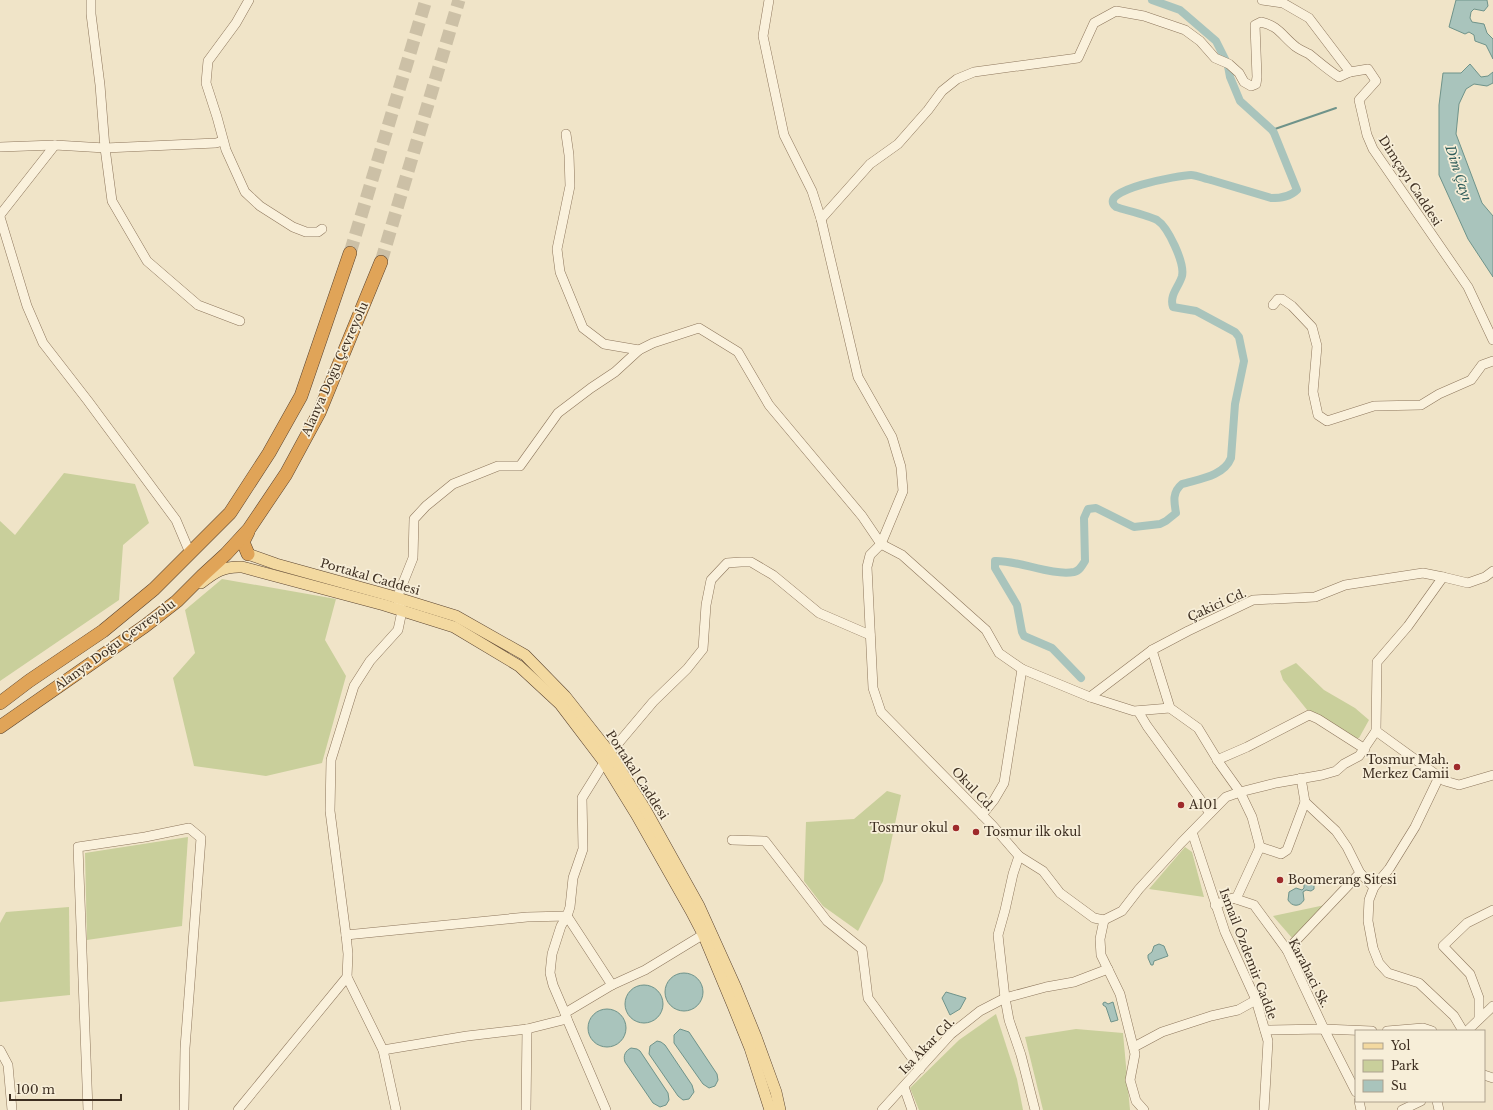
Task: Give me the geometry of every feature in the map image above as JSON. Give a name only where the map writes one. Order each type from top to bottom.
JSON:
[{"type":"highway","name":"Alanya Doğu Çevreyolu","points":[[0,703],[29,681],[103,631],[154,589],[230,513],[269,453],[301,396],[350,253]]},
{"type":"highway","name":"Alanya Doğu Çevreyolu","points":[[0,727],[145,626],[177,600],[226,554],[249,529],[286,474],[319,413],[381,262]]},
{"type":"highway","points":[[248,554],[243,542],[249,529]]},
{"type":"main road","name":"Portakal Caddesi","points":[[248,554],[276,564],[456,616],[525,655],[565,696],[648,815],[699,906],[706,932],[750,1048],[770,1110]]},
{"type":"main road","name":"Portakal Caddesi","points":[[177,600],[187,595],[221,570],[231,566],[242,567],[402,610],[454,627],[519,666],[560,704],[607,757]]},
{"type":"main road","name":"Portakal Caddesi","points":[[706,932],[756,1037],[776,1092],[780,1110]]},
{"type":"street","points":[[91,0],[91,14],[112,201],[146,261],[198,305],[240,321]]},
{"type":"street","points":[[249,0],[236,23],[208,61],[206,83],[223,141],[245,192],[260,206],[293,227],[306,232],[318,232],[322,229]]},
{"type":"street","name":"Okul Cd.","points":[[769,0],[763,36],[784,134],[812,191],[821,219],[858,377],[892,437],[901,467],[903,491],[881,544],[870,555],[867,567],[872,688],[881,712],[982,815],[1019,856],[1043,871],[1060,893],[1094,918],[1104,920]]},
{"type":"street","points":[[821,219],[870,164],[898,144],[928,110],[942,91],[956,79],[974,72],[1078,58],[1094,23],[1116,11],[1144,16],[1185,30],[1200,41],[1215,58],[1227,63],[1239,73],[1244,82],[1251,86],[1256,84],[1257,77],[1255,25],[1261,22],[1270,24],[1279,30],[1296,47],[1310,55],[1327,70],[1339,77],[1350,72],[1309,18],[1283,3],[1262,0]]},
{"type":"street","name":"Dimçayı Caddesi","points":[[1350,72],[1368,69],[1376,81],[1359,100],[1367,135],[1373,149],[1468,287],[1493,340]]},
{"type":"street","points":[[566,134],[569,155],[570,186],[557,249],[560,272],[583,328],[604,344],[639,350]]},
{"type":"street","points":[[0,147],[55,145],[105,148],[216,143],[223,141]]},
{"type":"street","points":[[55,145],[0,216],[27,306],[43,343],[176,520],[190,552]]},
{"type":"street","points":[[1273,305],[1278,299],[1282,299],[1292,306],[1312,327],[1317,346],[1313,392],[1318,415],[1327,421],[1374,406],[1421,405],[1439,394],[1471,380],[1482,366],[1493,361]]},
{"type":"street","points":[[396,1110],[383,1050],[347,977],[348,954],[330,811],[331,760],[354,686],[370,661],[398,630],[402,610],[397,598],[413,558],[414,519],[426,506],[453,484],[498,466],[520,466],[558,413],[615,372],[639,350],[653,343],[699,328],[738,352],[770,405],[862,516],[881,544],[902,555],[986,630],[999,653],[1022,669],[1090,697],[1134,711],[1170,708]]},
{"type":"street","points":[[606,1110],[553,985],[550,973],[552,954],[561,926],[570,907],[573,878],[583,849],[582,798],[607,757],[653,702],[687,669],[703,649],[706,605],[711,580],[727,563],[751,562],[773,575],[819,613],[870,635]]},
{"type":"street","name":"Çakici Cd.","points":[[1090,697],[1152,650],[1253,600],[1315,597],[1345,585],[1423,573],[1468,583],[1485,577],[1493,571]]},
{"type":"street","points":[[1144,1110],[1136,1101],[1130,1080],[1136,1054],[1120,994],[1101,955],[1100,939],[1104,920],[1122,911],[1192,832],[1226,797],[1240,792],[1301,778],[1322,776],[1336,771],[1344,764],[1359,756],[1376,731],[1377,662],[1408,626],[1443,577]]},
{"type":"street","points":[[1152,650],[1170,708],[1198,728],[1217,760],[1240,792],[1252,817],[1260,847],[1236,899],[1233,898],[1215,905]]},
{"type":"street","points":[[982,815],[994,800],[1004,783],[1022,669]]},
{"type":"street","points":[[1138,711],[1147,726],[1210,813]]},
{"type":"street","points":[[1217,760],[1247,747],[1309,716],[1318,719],[1365,748]]},
{"type":"street","points":[[1376,731],[1445,781],[1458,785],[1493,775]]},
{"type":"street","points":[[1440,777],[1415,827],[1389,869],[1374,887],[1368,900],[1368,921],[1373,948],[1379,963],[1388,974],[1419,983],[1454,1016],[1462,1030]]},
{"type":"street","points":[[1260,847],[1281,854],[1287,850],[1305,802],[1301,778]]},
{"type":"street","points":[[1305,802],[1336,831],[1347,847],[1360,873],[1374,887]]},
{"type":"street","points":[[88,1110],[78,847],[145,837],[189,828],[201,838],[185,1048],[184,1110]]},
{"type":"street","name":"Ismail Ôzdemir Cadde","points":[[1192,832],[1224,932],[1256,1000],[1268,1041],[1264,1110]]},
{"type":"street","points":[[732,840],[765,841],[827,921],[862,949],[868,998],[920,1070]]},
{"type":"street","points":[[1019,856],[998,935],[1009,1020],[1021,1055],[1035,1110]]},
{"type":"street","points":[[1287,950],[1360,873]]},
{"type":"street","name":"Karahaci Sk.","points":[[1236,899],[1254,905],[1287,950],[1324,1029],[1355,1090]]},
{"type":"street","points":[[1479,1019],[1479,998],[1470,974],[1443,946],[1467,923],[1493,910]]},
{"type":"street","points":[[346,935],[527,917],[567,916]]},
{"type":"street","points":[[567,916],[612,985]]},
{"type":"street","points":[[383,1050],[467,1036],[528,1029],[566,1016],[612,985],[645,970],[706,932]]},
{"type":"street","name":"Isa Akar Cd.","points":[[882,1110],[952,1034],[980,1011],[1005,998],[1046,987],[1074,982],[1108,969]]},
{"type":"street","points":[[238,1110],[347,977]]},
{"type":"street","points":[[1134,1047],[1162,1032],[1211,1016],[1238,1010],[1256,1000]]},
{"type":"street","points":[[1468,1030],[1493,1006]]},
{"type":"street","points":[[1399,1030],[1423,1028],[1429,1030]]},
{"type":"street","points":[[526,1110],[528,1029]]},
{"type":"street","points":[[1265,1030],[1355,1030]]},
{"type":"street","points":[[0,1050],[8,1065],[12,1110]]},
{"type":"street","points":[[904,1087],[912,1110]]},
{"type":"street","points":[[1402,1110],[1419,1102]]},
{"type":"green space","points":[[64,473],[135,484],[149,523],[123,545],[119,600],[0,681],[0,521],[15,535]]},
{"type":"green space","points":[[222,579],[336,599],[325,640],[346,676],[322,763],[266,776],[194,766],[173,678],[195,653],[185,610]]},
{"type":"green space","points":[[1296,663],[1324,690],[1355,708],[1369,720],[1359,738],[1355,738],[1308,711],[1283,680],[1280,671]]},
{"type":"green space","points":[[887,791],[901,795],[883,881],[858,931],[823,906],[804,881],[806,822],[854,819]]},
{"type":"green space","points":[[188,837],[182,926],[87,940],[85,853]]},
{"type":"green space","points":[[1185,847],[1192,852],[1204,897],[1149,889]]},
{"type":"green space","points":[[1325,905],[1293,939],[1273,916]]},
{"type":"green space","points":[[69,907],[70,995],[0,1002],[0,923],[6,912]]},
{"type":"green space","points":[[996,1014],[1017,1079],[1023,1110],[919,1110],[910,1088],[959,1040]]},
{"type":"green space","points":[[1076,1029],[1123,1033],[1130,1110],[1043,1110],[1025,1037]]},
{"type":"water","points":[[1456,0],[1487,0],[1488,6],[1484,11],[1474,9],[1471,12],[1470,18],[1472,22],[1484,24],[1487,33],[1493,39],[1493,59],[1486,45],[1475,41],[1474,35],[1469,32],[1465,34],[1449,27]]},
{"type":"water","name":"Dim Çayı","points":[[1470,64],[1481,77],[1488,76],[1493,72],[1493,83],[1487,86],[1474,84],[1466,89],[1459,104],[1456,134],[1482,203],[1493,216],[1493,277],[1468,239],[1439,175],[1439,105],[1443,73],[1461,73]]},
{"type":"water","points":[[1308,879],[1312,880],[1314,883],[1314,889],[1303,892],[1304,900],[1300,904],[1292,904],[1288,900],[1289,892],[1296,888],[1302,890],[1304,888],[1304,883]]},
{"type":"water","points":[[1159,944],[1164,946],[1168,956],[1154,961],[1153,965],[1151,965],[1148,955],[1152,952],[1154,946]]},
{"type":"water","points":[[680,973],[688,973],[695,976],[700,981],[703,992],[700,1003],[695,1008],[688,1011],[680,1011],[673,1008],[668,1003],[665,996],[665,988],[668,981],[673,976]]},
{"type":"water","points":[[640,985],[648,985],[655,988],[660,993],[663,1004],[660,1015],[655,1020],[648,1023],[640,1023],[633,1020],[628,1015],[625,1008],[625,1000],[628,993],[633,988]]},
{"type":"water","points":[[946,992],[966,998],[960,1009],[950,1015],[942,998]]},
{"type":"water","points":[[1105,1002],[1108,1004],[1113,1002],[1118,1020],[1111,1022],[1106,1007],[1103,1005]]},
{"type":"water","points":[[603,1009],[611,1009],[618,1012],[623,1017],[626,1028],[623,1039],[618,1044],[611,1047],[603,1047],[596,1044],[591,1039],[588,1032],[588,1024],[591,1017],[596,1012]]},
{"type":"water","points":[[680,1029],[689,1032],[717,1074],[718,1080],[715,1086],[709,1088],[703,1084],[674,1043],[674,1035]]},
{"type":"water","points":[[657,1041],[665,1045],[692,1085],[694,1092],[689,1099],[683,1100],[678,1096],[649,1054],[650,1046]]},
{"type":"water","points":[[631,1048],[640,1051],[668,1093],[669,1100],[666,1105],[660,1107],[653,1103],[625,1062],[625,1054]]},
{"type":"waterway","points":[[1152,0],[1180,10],[1216,41],[1226,61]]},
{"type":"waterway","points":[[1081,678],[1052,648],[1024,636],[1017,605],[995,568],[995,561],[1004,561],[1055,572],[1074,572],[1080,568],[1085,561],[1084,518],[1088,509],[1096,508],[1134,527],[1160,524],[1176,513],[1174,501],[1175,494],[1182,484],[1217,473],[1228,464],[1231,458],[1235,404],[1244,361],[1239,337],[1235,332],[1196,311],[1173,307],[1172,299],[1181,280],[1182,270],[1181,263],[1171,237],[1161,224],[1154,218],[1116,207],[1113,201],[1117,195],[1128,189],[1157,181],[1191,175],[1271,198],[1285,197],[1297,190],[1274,133],[1240,101],[1230,77],[1228,66]]},
{"type":"waterway","points":[[1272,130],[1336,108]]},
{"type":"tunnel","points":[[350,253],[426,0]]},
{"type":"tunnel","points":[[381,262],[459,0]]},
{"type":"place","name":"Tosmur Mah. Merkez Camii","points":[[1457,767]]},
{"type":"place","name":"A101","points":[[1181,805]]},
{"type":"place","name":"Tosmur okul","points":[[956,828]]},
{"type":"place","name":"Tosmur ilk okul","points":[[976,832]]},
{"type":"place","name":"Boomerang Sitesi","points":[[1280,880]]}]
